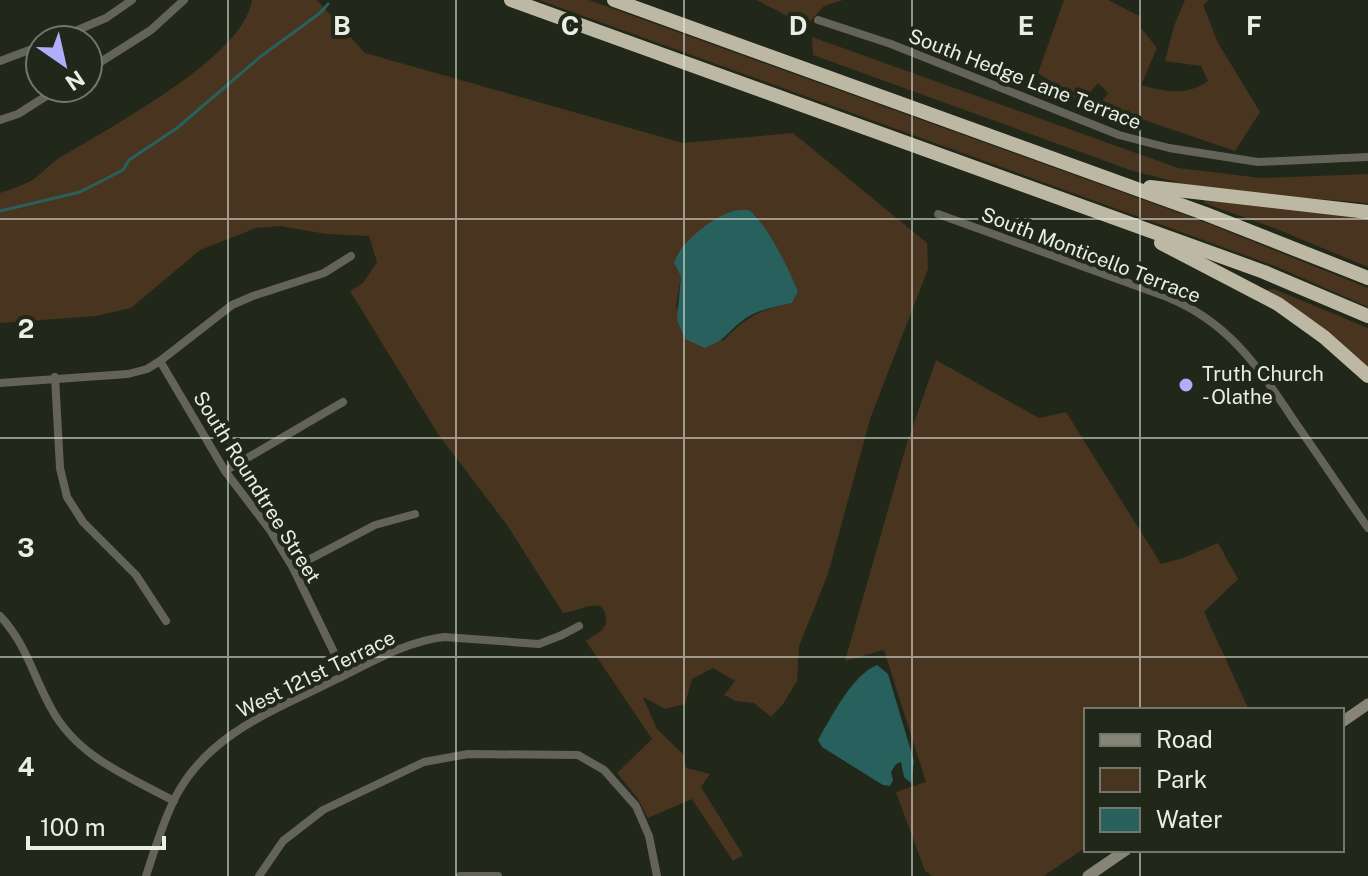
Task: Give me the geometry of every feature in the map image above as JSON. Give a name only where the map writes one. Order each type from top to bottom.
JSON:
[{"type":"highway","points":[[511,0],[1264,272],[1368,316]]},
{"type":"highway","points":[[614,0],[1274,239],[1368,278]]},
{"type":"highway","points":[[1117,182],[1368,212]]},
{"type":"highway","points":[[1104,214],[1278,304],[1324,337],[1368,376]]},
{"type":"main road","points":[[1344,721],[1368,704]]},
{"type":"main road","points":[[1088,876],[1123,852]]},
{"type":"street","points":[[92,24],[132,0]]},
{"type":"street","points":[[104,60],[151,30],[184,0]]},
{"type":"street","name":"South Hedge Lane Terrace","points":[[818,20],[891,44],[1119,135],[1169,148],[1258,162],[1368,157]]},
{"type":"street","points":[[0,61],[24,52]]},
{"type":"street","points":[[0,120],[34,104]]},
{"type":"street","name":"South Monticello Terrace","points":[[938,214],[1167,297],[1197,311],[1242,347],[1368,528]]},
{"type":"street","points":[[0,383],[128,374],[147,369],[232,305],[324,273],[351,256]]},
{"type":"street","name":"South Roundtree Street","points":[[160,361],[225,471],[270,530],[293,568],[345,675]]},
{"type":"street","points":[[55,377],[60,468],[67,497],[83,522],[136,575],[166,621]]},
{"type":"street","points":[[225,471],[343,402]]},
{"type":"street","points":[[293,568],[375,525],[415,514]]},
{"type":"street","points":[[0,616],[23,646],[52,711],[71,737],[96,759],[174,801]]},
{"type":"street","name":"West 121st Terrace","points":[[146,876],[174,801],[190,774],[207,754],[232,733],[345,675],[430,638],[539,644],[579,626]]},
{"type":"street","points":[[259,876],[283,841],[310,818],[424,762],[468,754],[578,755],[604,770],[636,806],[649,836],[657,876]]},
{"type":"street","points":[[460,876],[498,876]]},
{"type":"green space","points":[[252,0],[317,0],[365,53],[683,143],[793,133],[927,243],[928,269],[870,419],[828,574],[799,646],[797,681],[783,704],[771,717],[754,703],[736,701],[724,695],[735,681],[713,668],[692,679],[685,704],[665,709],[643,697],[657,729],[683,754],[686,768],[710,774],[701,787],[743,855],[733,861],[692,799],[648,818],[638,799],[617,773],[652,739],[586,641],[606,624],[603,608],[592,606],[563,613],[507,525],[438,434],[350,291],[363,283],[377,262],[369,236],[327,234],[280,226],[256,228],[200,250],[131,308],[96,316],[0,323],[0,193],[34,179],[58,159],[170,90],[225,45],[243,22]],"holes":[[[731,211],[755,215],[779,252],[798,291],[792,303],[754,316],[723,341],[676,307],[681,276],[677,254],[701,230]]]},
{"type":"green space","points":[[539,0],[589,0],[1207,223],[1368,288],[1368,307],[1275,266]]},
{"type":"green space","points":[[757,0],[843,0],[824,6],[806,26]]},
{"type":"green space","points":[[1064,0],[1108,0],[1141,17],[1141,28],[1157,48],[1141,85],[1184,91],[1208,81],[1201,66],[1165,61],[1174,26],[1185,0],[1209,0],[1203,5],[1218,43],[1260,112],[1235,151],[1100,105],[1108,93],[1098,83],[1082,102],[1038,73]]},
{"type":"green space","points":[[812,37],[1178,168],[1261,178],[1368,174],[1368,203],[1203,189],[1130,170],[813,55]]},
{"type":"green space","points":[[1205,200],[1368,218],[1368,267],[1204,203]]},
{"type":"green space","points":[[1274,289],[1368,328],[1368,369],[1264,290]]},
{"type":"green space","points":[[936,360],[1039,418],[1066,412],[1161,564],[1218,543],[1238,579],[1204,612],[1248,708],[1084,708],[1084,848],[1044,876],[932,876],[925,871],[896,792],[926,782],[884,650],[845,661],[907,443]]},
{"type":"water","points":[[749,210],[770,237],[798,291],[792,303],[753,314],[722,339],[705,348],[685,339],[677,320],[681,276],[674,263],[682,247],[705,226],[730,212]]},
{"type":"water","points":[[877,665],[888,674],[914,761],[911,783],[904,777],[901,762],[891,772],[893,780],[890,786],[883,785],[822,747],[818,740],[851,687]]},
{"type":"waterway","points":[[0,211],[80,192],[123,170],[129,160],[177,128],[328,4]]},
{"type":"place","name":"Truth Church - Olathe","points":[[1186,385]]}]
